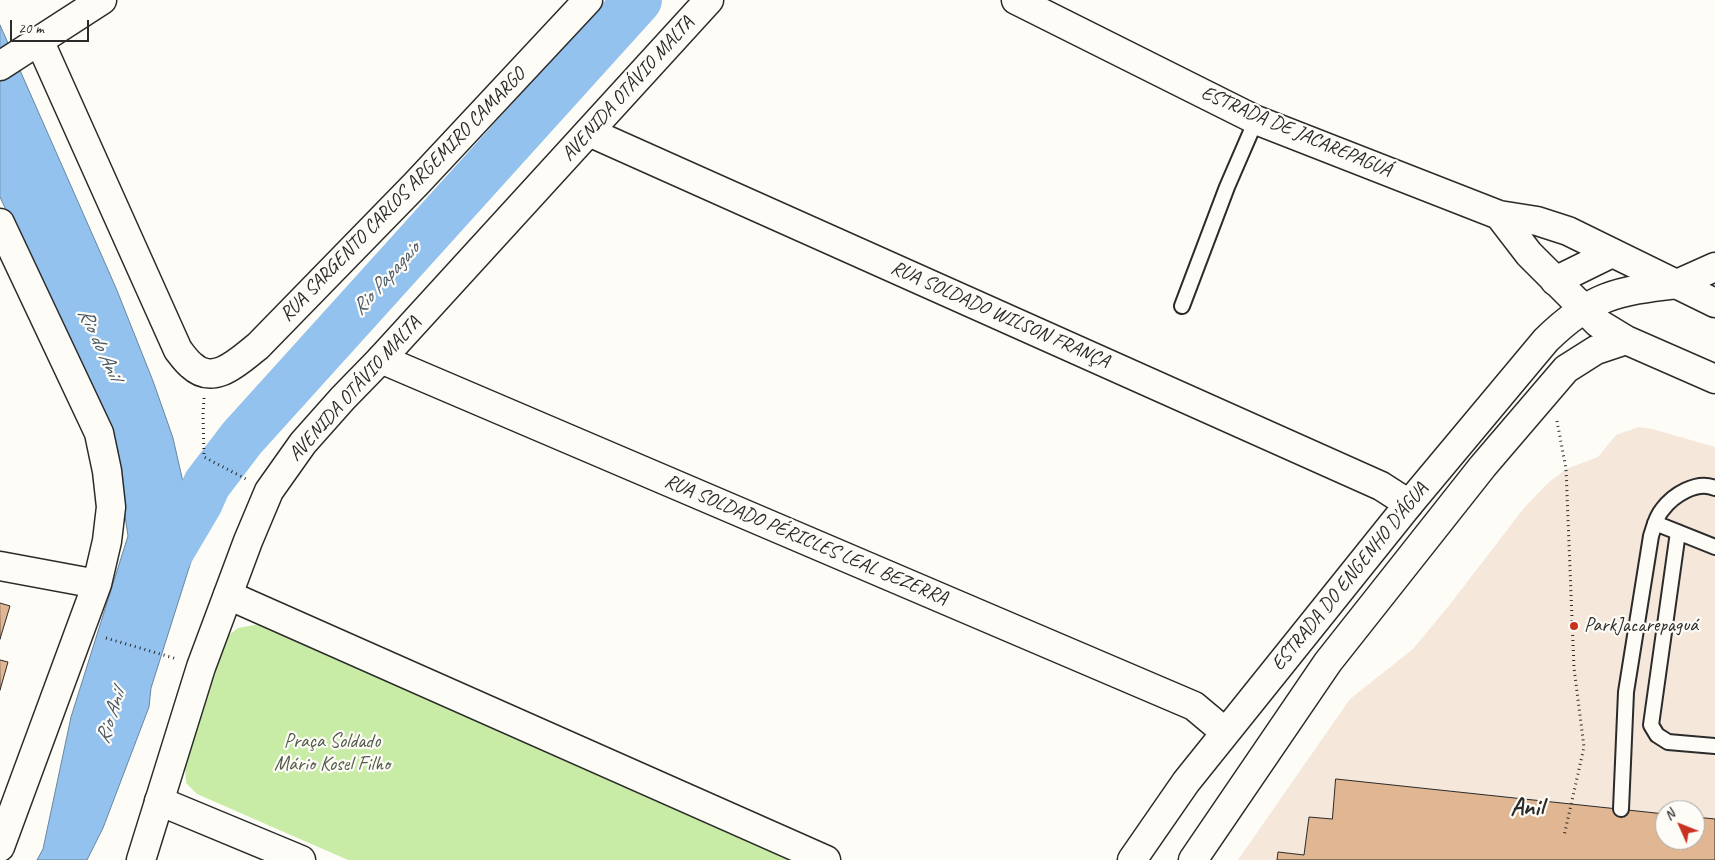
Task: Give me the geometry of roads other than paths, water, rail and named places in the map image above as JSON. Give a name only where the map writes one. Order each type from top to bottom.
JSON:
[{"type":"street","points":[[19,53],[102,0]]},
{"type":"street","name":"RUA SARGENTO CARLOS ARGEMIRO CAMARGO","points":[[19,53],[178,350],[192,366],[207,375],[218,373],[234,365],[258,346],[416,184],[588,0]]},
{"type":"street","name":"AVENIDA OTÁVIO MALTA","points":[[140,860],[201,667],[269,490],[303,443],[343,398],[381,359],[709,0]]},
{"type":"street","name":"ESTRADA DE JACAREPAGUÁ","points":[[1020,1],[1256,120],[1498,215],[1537,221],[1568,231],[1715,303]]},
{"type":"street","name":"RUA SOLDADO WILSON FRANÇA","points":[[589,132],[1372,481],[1409,504]]},
{"type":"street","points":[[1498,215],[1529,254],[1598,323],[1626,340],[1715,379]]},
{"type":"street","points":[[0,223],[99,433],[107,471],[111,507],[107,541],[97,584],[0,846]]},
{"type":"street","points":[[1555,281],[1612,252]]},
{"type":"street","name":"ESTRADA DO ENGENHO D'ÁGUA","points":[[1132,860],[1186,782],[1225,732],[1409,504],[1546,340],[1563,323],[1601,299],[1620,292],[1676,284],[1715,267]]},
{"type":"street","name":"ESTRADA DO ENGENHO D'ÁGUA","points":[[1193,860],[1328,662],[1483,466],[1566,368],[1596,350],[1626,340]]},
{"type":"street","name":"RUA SOLDADO PÉRICLES LEAL BEZERRA","points":[[381,359],[1194,706],[1225,732]]},
{"type":"street","points":[[0,566],[97,584]]},
{"type":"street","points":[[228,595],[826,860]]},
{"type":"street","points":[[159,801],[301,860]]},
{"type":"lane","points":[[1182,306],[1227,187],[1256,120]]},
{"type":"lane","points":[[1621,809],[1626,692],[1651,536],[1661,510],[1671,500],[1682,492],[1696,487],[1709,485],[1715,488]]},
{"type":"lane","points":[[1655,523],[1715,547]]},
{"type":"lane","points":[[1678,532],[1651,725],[1657,735],[1668,742],[1715,746]]},
{"type":"water","points":[[0,25],[116,288],[153,381],[173,438],[188,504],[199,502],[195,525],[195,549],[151,688],[149,707],[103,828],[87,860],[37,860],[43,849],[71,717],[128,536],[118,471],[40,285],[0,197]]},
{"type":"waterway","name":"Rio Papagaio","points":[[166,558],[199,502],[207,484],[242,438],[638,0]]},
{"type":"place","name":"ParkJacarepaguá","points":[[1574,626]]},
{"type":"district","name":"Anil","points":[[1527,808]]},
{"type":"water label","name":"Rio do Anil","points":[[99,344]]},
{"type":"water label","name":"Rio Anil","points":[[111,717]]},
{"type":"park label","name":"Praça Soldado Mário Kosel Filho","points":[[332,754]]}]
